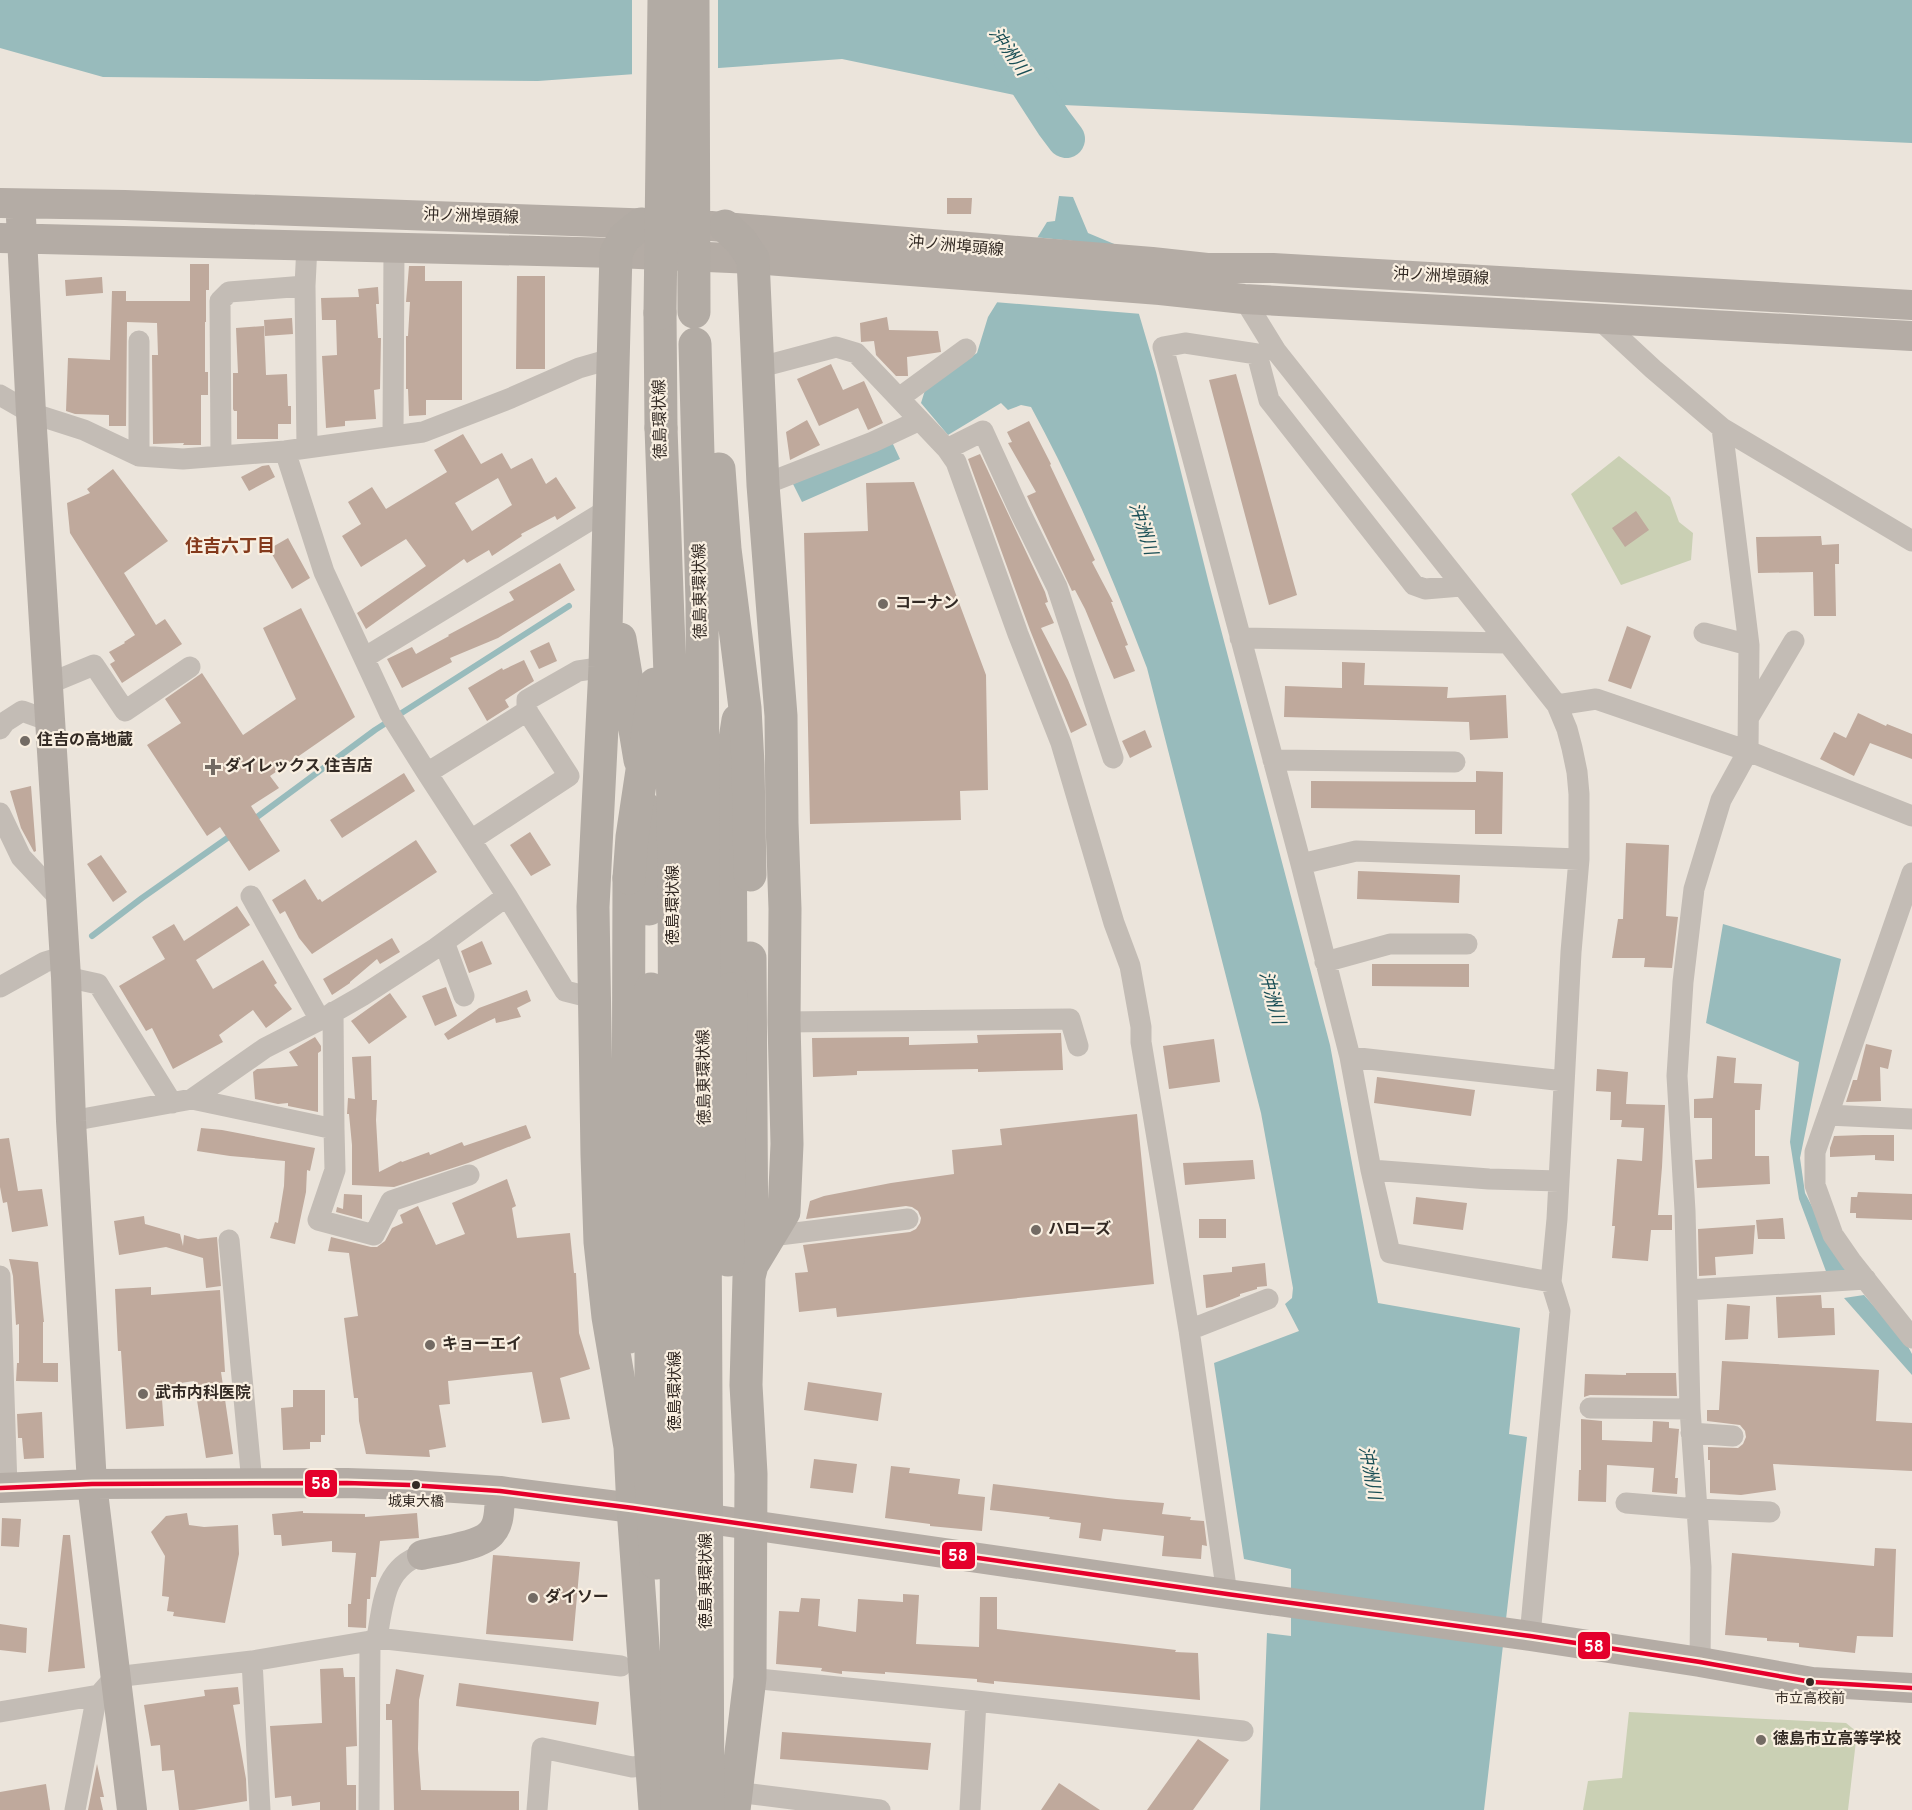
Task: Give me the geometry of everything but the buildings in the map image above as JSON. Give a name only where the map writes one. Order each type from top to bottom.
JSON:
[{"type":"main road","name":"徳島環状線","points":[[664,0],[660,313],[661,440],[671,702],[674,870],[677,1810]]},
{"type":"main road","points":[[693,0],[694,328],[717,448],[725,549],[745,708],[748,764],[752,1266],[749,1277],[746,1385],[752,1524],[750,1678],[735,1801]]},
{"type":"main road","points":[[10,203],[11,238],[31,413],[65,967],[71,1121],[92,1484],[107,1686],[132,1810]]},
{"type":"main road","name":"沖ノ洲埠頭線","points":[[10,203],[725,226],[1006,265]]},
{"type":"main road","points":[[641,224],[624,238],[616,253],[614,358],[609,445],[610,508],[618,624],[627,689],[639,746],[647,833],[651,989],[651,1480],[654,1546],[677,1810]]},
{"type":"main road","points":[[725,226],[741,242],[753,259],[763,490],[781,716],[787,1144],[784,1212],[752,1266]]},
{"type":"main road","name":"沖ノ洲埠頭線","points":[[11,238],[1006,265],[1156,276],[1244,300],[1912,336]]},
{"type":"main road","name":"沖ノ洲埠頭線","points":[[1156,276],[1207,268],[1274,268],[1912,305]]},
{"type":"main road","name":"徳島東環状線","points":[[694,328],[702,603],[708,1810]]},
{"type":"main road","points":[[655,1810],[650,1765],[630,1447],[629,878],[632,837],[657,669],[664,593],[661,440]]},
{"type":"main road","points":[[707,1641],[729,1249],[730,771],[764,550],[763,490]]},
{"type":"main road","points":[[610,508],[593,907],[593,998],[600,1242],[608,1317],[630,1447]]},
{"type":"main road","points":[[4,1488],[92,1484],[252,1483],[410,1485],[500,1491],[752,1524],[1521,1635],[1700,1662],[1812,1682],[1912,1688]]},
{"type":"main road","points":[[422,1555],[483,1540],[493,1532],[498,1520],[500,1491]]},
{"type":"street","points":[[307,245],[305,286],[307,447]]},
{"type":"street","points":[[393,436],[394,248]]},
{"type":"street","points":[[1207,268],[1244,300],[1276,351],[1557,705],[1567,729],[1577,772],[1579,858],[1551,1282],[1560,1311],[1521,1635]]},
{"type":"street","points":[[1244,300],[1262,276],[1274,268]]},
{"type":"street","points":[[221,456],[220,302],[229,292],[305,286]]},
{"type":"street","points":[[1599,319],[1722,428],[1912,541]]},
{"type":"street","points":[[139,341],[139,456]]},
{"type":"street","points":[[1461,586],[1425,589],[1414,585],[1269,400],[1257,354],[1185,344],[1163,347],[1301,864],[1350,1058],[1371,1170],[1390,1253],[1551,1282]]},
{"type":"street","points":[[757,368],[836,347],[856,353],[947,449],[956,462],[1018,634],[1061,743],[1114,923],[1130,966],[1189,1330],[1239,1596]]},
{"type":"street","points":[[899,398],[966,349]]},
{"type":"street","points":[[0,395],[31,413],[84,430],[139,456],[183,459],[285,451],[423,432],[511,398],[579,368],[614,358]]},
{"type":"street","points":[[763,490],[920,420]]},
{"type":"street","points":[[1700,1662],[1701,1567],[1689,1409],[1685,1211],[1677,1076],[1683,982],[1694,889],[1721,800],[1748,751],[1749,645],[1722,428]]},
{"type":"street","points":[[947,449],[983,431],[1058,587],[1113,758]]},
{"type":"street","points":[[285,451],[324,572],[393,719],[565,991],[593,998]]},
{"type":"street","points":[[364,658],[610,508]]},
{"type":"street","points":[[1704,633],[1749,645]]},
{"type":"street","points":[[1240,638],[1506,643]]},
{"type":"street","points":[[1749,718],[1794,641]]},
{"type":"street","points":[[48,684],[94,665],[125,711],[190,667]]},
{"type":"street","points":[[471,840],[569,776],[527,711],[527,699],[578,670],[604,667]]},
{"type":"street","points":[[1557,705],[1596,699],[1748,751],[1912,816]]},
{"type":"street","points":[[2,721],[22,711],[50,721]]},
{"type":"street","points":[[427,773],[527,711]]},
{"type":"street","points":[[1273,760],[1455,762]]},
{"type":"street","points":[[0,813],[21,857],[61,900]]},
{"type":"street","points":[[1301,864],[1356,851],[1579,858]]},
{"type":"street","points":[[1912,873],[1815,1152],[1815,1185],[1833,1235],[1912,1338]]},
{"type":"street","points":[[251,896],[327,1016],[335,1170],[318,1220],[374,1235],[391,1201],[469,1175]]},
{"type":"street","points":[[182,1101],[265,1048],[362,996],[444,942],[507,896]]},
{"type":"street","points":[[444,942],[465,996]]},
{"type":"street","points":[[1325,962],[1390,944],[1467,944]]},
{"type":"street","points":[[0,987],[45,962],[65,967],[98,984],[182,1101]]},
{"type":"street","points":[[784,1022],[1070,1019],[1078,1046]]},
{"type":"street","points":[[1350,1058],[1564,1081]]},
{"type":"street","points":[[71,1121],[182,1101],[334,1129]]},
{"type":"street","points":[[1828,1115],[1912,1119]]},
{"type":"street","points":[[1371,1170],[1489,1179],[1559,1180]]},
{"type":"street","points":[[771,1236],[908,1219]]},
{"type":"street","points":[[229,1240],[252,1483]]},
{"type":"street","points":[[0,1276],[4,1488]]},
{"type":"street","points":[[1687,1290],[1866,1279]]},
{"type":"street","points":[[1189,1330],[1268,1299]]},
{"type":"street","points":[[1590,1408],[1689,1409]]},
{"type":"street","points":[[1691,1433],[1733,1436]]},
{"type":"street","points":[[1626,1503],[1770,1512]]},
{"type":"street","points":[[369,1810],[374,1639],[389,1582],[398,1567],[409,1559],[422,1555]]},
{"type":"street","points":[[0,1712],[107,1686],[374,1639],[621,1666]]},
{"type":"street","points":[[252,1661],[260,1810]]},
{"type":"street","points":[[750,1678],[1243,1731]]},
{"type":"street","points":[[75,1810],[95,1705],[107,1686]]},
{"type":"street","points":[[970,1810],[976,1701]]},
{"type":"street","points":[[537,1810],[542,1748],[632,1767],[650,1765]]},
{"type":"street","points":[[735,1801],[880,1810]]},
{"type":"green space","points":[[1619,456],[1670,497],[1679,522],[1693,533],[1691,560],[1621,585],[1571,494]]},
{"type":"green space","name":"徳島市立高等学校","points":[[1629,1712],[1846,1723],[1857,1732],[1848,1810],[1583,1810],[1588,1781],[1622,1778]]},
{"type":"water","points":[[0,0],[1912,0],[1912,143],[1063,105],[842,59],[538,81],[103,77],[0,48]]},
{"type":"water","points":[[1059,196],[1073,197],[1088,233],[1119,246],[1156,372],[1330,1045],[1378,1303],[1520,1328],[1509,1434],[1527,1437],[1484,1810],[1260,1810],[1267,1633],[1291,1636],[1291,1569],[1244,1559],[1214,1363],[1299,1331],[1285,1304],[1292,1298],[1293,1288],[1261,1113],[1147,668],[1107,568],[1064,471],[1031,407],[1021,405],[1008,410],[1001,403],[948,435],[921,403],[926,387],[977,353],[988,317],[1047,222],[1055,221]]},
{"type":"water","points":[[892,442],[900,459],[802,502],[793,484]]},
{"type":"water","points":[[1723,924],[1841,959],[1800,1158],[1805,1193],[1849,1271],[1827,1274],[1799,1199],[1790,1142],[1799,1062],[1706,1023]]},
{"type":"water","points":[[1864,1295],[1905,1341],[1912,1354],[1912,1375],[1844,1298]]},
{"type":"pier","points":[[632,0],[718,0],[718,71],[632,77]]},
{"type":"pier","points":[[1034,237],[1122,246],[1142,314],[994,302]]},
{"type":"waterway","name":"沖洲川","points":[[1012,58],[1066,139]]},
{"type":"waterway","points":[[253,820],[375,730],[569,606]]},
{"type":"waterway","points":[[92,936],[233,834]]},
{"type":"transit line","name":"58","points":[[0,1488],[92,1484],[347,1483],[500,1491],[1530,1636],[1812,1682],[1912,1688]]},
{"type":"place","name":"コーナン","points":[[883,604]]},
{"type":"place","name":"住吉の高地蔵","points":[[25,741]]},
{"type":"place","name":"ダイレックス 住吉店","points":[[213,767]]},
{"type":"place","name":"ハローズ","points":[[1036,1230]]},
{"type":"place","name":"キョーエイ","points":[[430,1345]]},
{"type":"place","name":"武市内科医院","points":[[143,1394]]},
{"type":"place","name":"城東大橋","points":[[416,1485]]},
{"type":"place","name":"ダイソー","points":[[533,1598]]},
{"type":"place","name":"市立高校前","points":[[1810,1682]]},
{"type":"place","name":"徳島市立高等学校","points":[[1761,1740]]},
{"type":"district","name":"住吉六丁目","points":[[230,547]]}]
